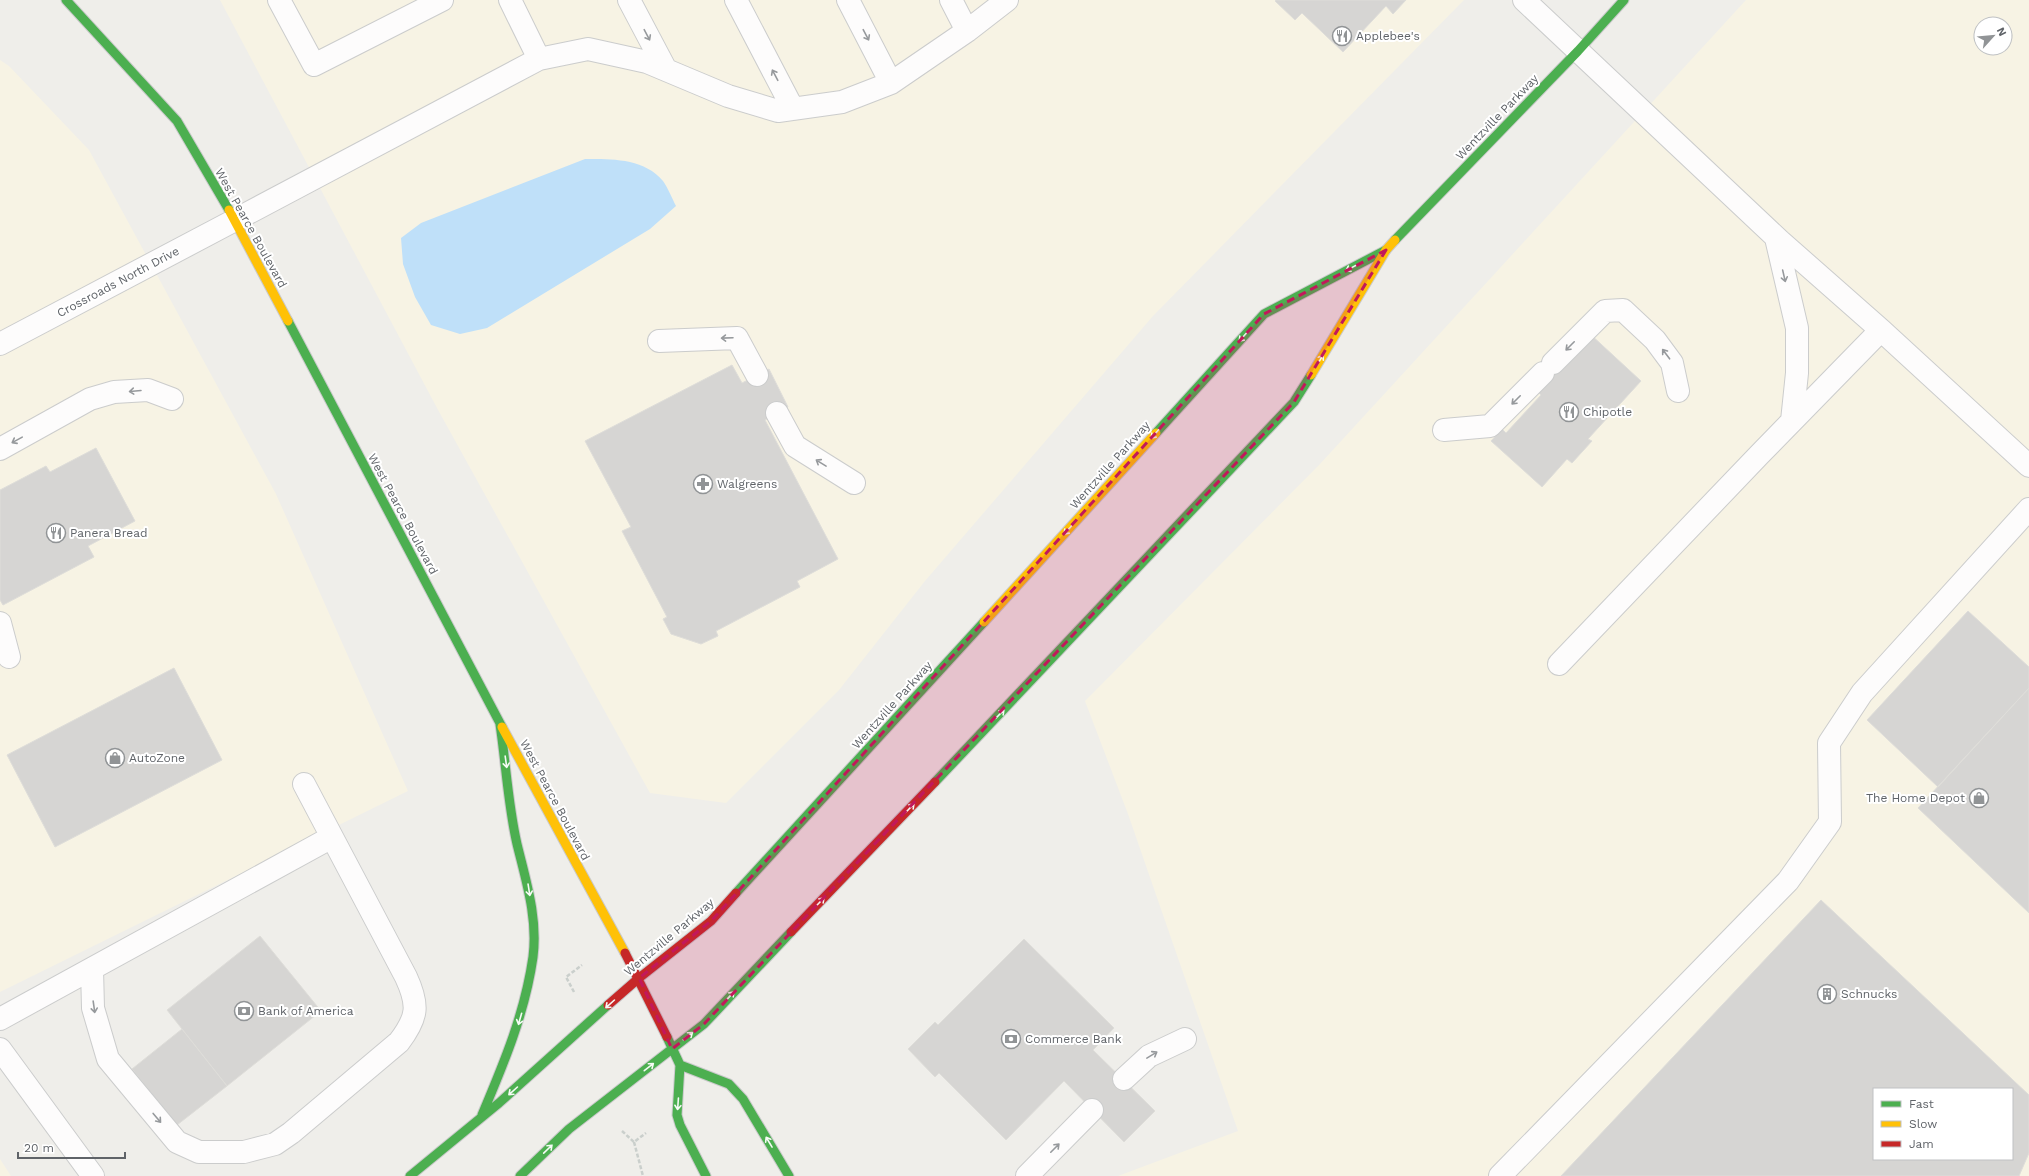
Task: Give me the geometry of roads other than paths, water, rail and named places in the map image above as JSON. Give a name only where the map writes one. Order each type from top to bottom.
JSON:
[{"type":"main road","name":"West Pearce Boulevard","points":[[66,0],[177,121],[235,220],[500,724],[640,978],[680,1065],[677,1115],[680,1125],[706,1176]]},
{"type":"main road","name":"Wentzville Parkway","points":[[520,1176],[569,1129],[704,1024],[1002,712],[1294,402],[1386,250],[1578,51],[1624,0]]},
{"type":"main road","name":"Wentzville Parkway","points":[[410,1176],[499,1103],[640,978],[711,921],[1264,314],[1386,250]]},
{"type":"main road","points":[[481,1117],[510,1049],[521,1016],[533,956],[533,914],[527,880],[517,842],[500,724]]},
{"type":"main road","points":[[680,1065],[729,1084],[743,1099],[789,1176]]},
{"type":"street","points":[[279,0],[314,65],[410,7],[442,0]]},
{"type":"street","points":[[510,0],[539,59]]},
{"type":"street","points":[[629,0],[666,70]]},
{"type":"street","points":[[736,0],[793,109]]},
{"type":"street","points":[[848,0],[891,83]]},
{"type":"street","points":[[950,0],[967,31]]},
{"type":"street","name":"Crossroads North Drive","points":[[0,344],[539,59],[588,48],[647,62],[728,96],[778,111],[842,102],[891,83],[967,31],[1007,0]]},
{"type":"street","points":[[1524,0],[1776,238],[1881,330],[2029,466]]},
{"type":"street","points":[[1776,238],[1797,328],[1797,373],[1792,421]]},
{"type":"street","points":[[1444,430],[1490,426],[1605,311],[1623,310],[1655,340],[1672,363],[1678,391]]},
{"type":"street","points":[[1559,664],[1881,330]]},
{"type":"street","points":[[659,341],[738,338],[757,375]]},
{"type":"street","points":[[0,449],[90,399],[114,392],[148,390],[172,399]]},
{"type":"street","points":[[777,413],[795,446],[854,484]]},
{"type":"street","points":[[1500,1176],[1788,881],[1830,822],[1829,743],[1862,693],[2029,510]]},
{"type":"street","points":[[0,623],[9,657]]},
{"type":"street","points":[[92,968],[93,1008],[108,1059],[177,1142],[199,1152],[244,1152],[275,1144],[291,1134],[399,1042],[409,1029],[416,1012],[414,995],[304,784]]},
{"type":"street","points":[[0,1019],[332,837]]},
{"type":"street","points":[[1124,1079],[1149,1056],[1185,1039]]},
{"type":"street","points":[[0,1049],[93,1176]]},
{"type":"street","points":[[1027,1176],[1092,1110]]},
{"type":"water","points":[[585,159],[627,161],[646,168],[655,173],[663,181],[676,206],[650,229],[487,328],[460,334],[431,325],[415,297],[403,264],[401,238],[421,223]]},
{"type":"place","name":"Applebee's","points":[[1342,36]]},
{"type":"place","name":"Chipotle","points":[[1569,412]]},
{"type":"place","name":"Walgreens","points":[[703,484]]},
{"type":"place","name":"Panera Bread","points":[[56,533]]},
{"type":"place","name":"AutoZone","points":[[115,758]]},
{"type":"place","name":"The Home Depot","points":[[1979,798]]},
{"type":"place","name":"Schnucks","points":[[1827,994]]},
{"type":"place","name":"Bank of America","points":[[244,1011]]},
{"type":"place","name":"Commerce Bank","points":[[1011,1039]]}]
